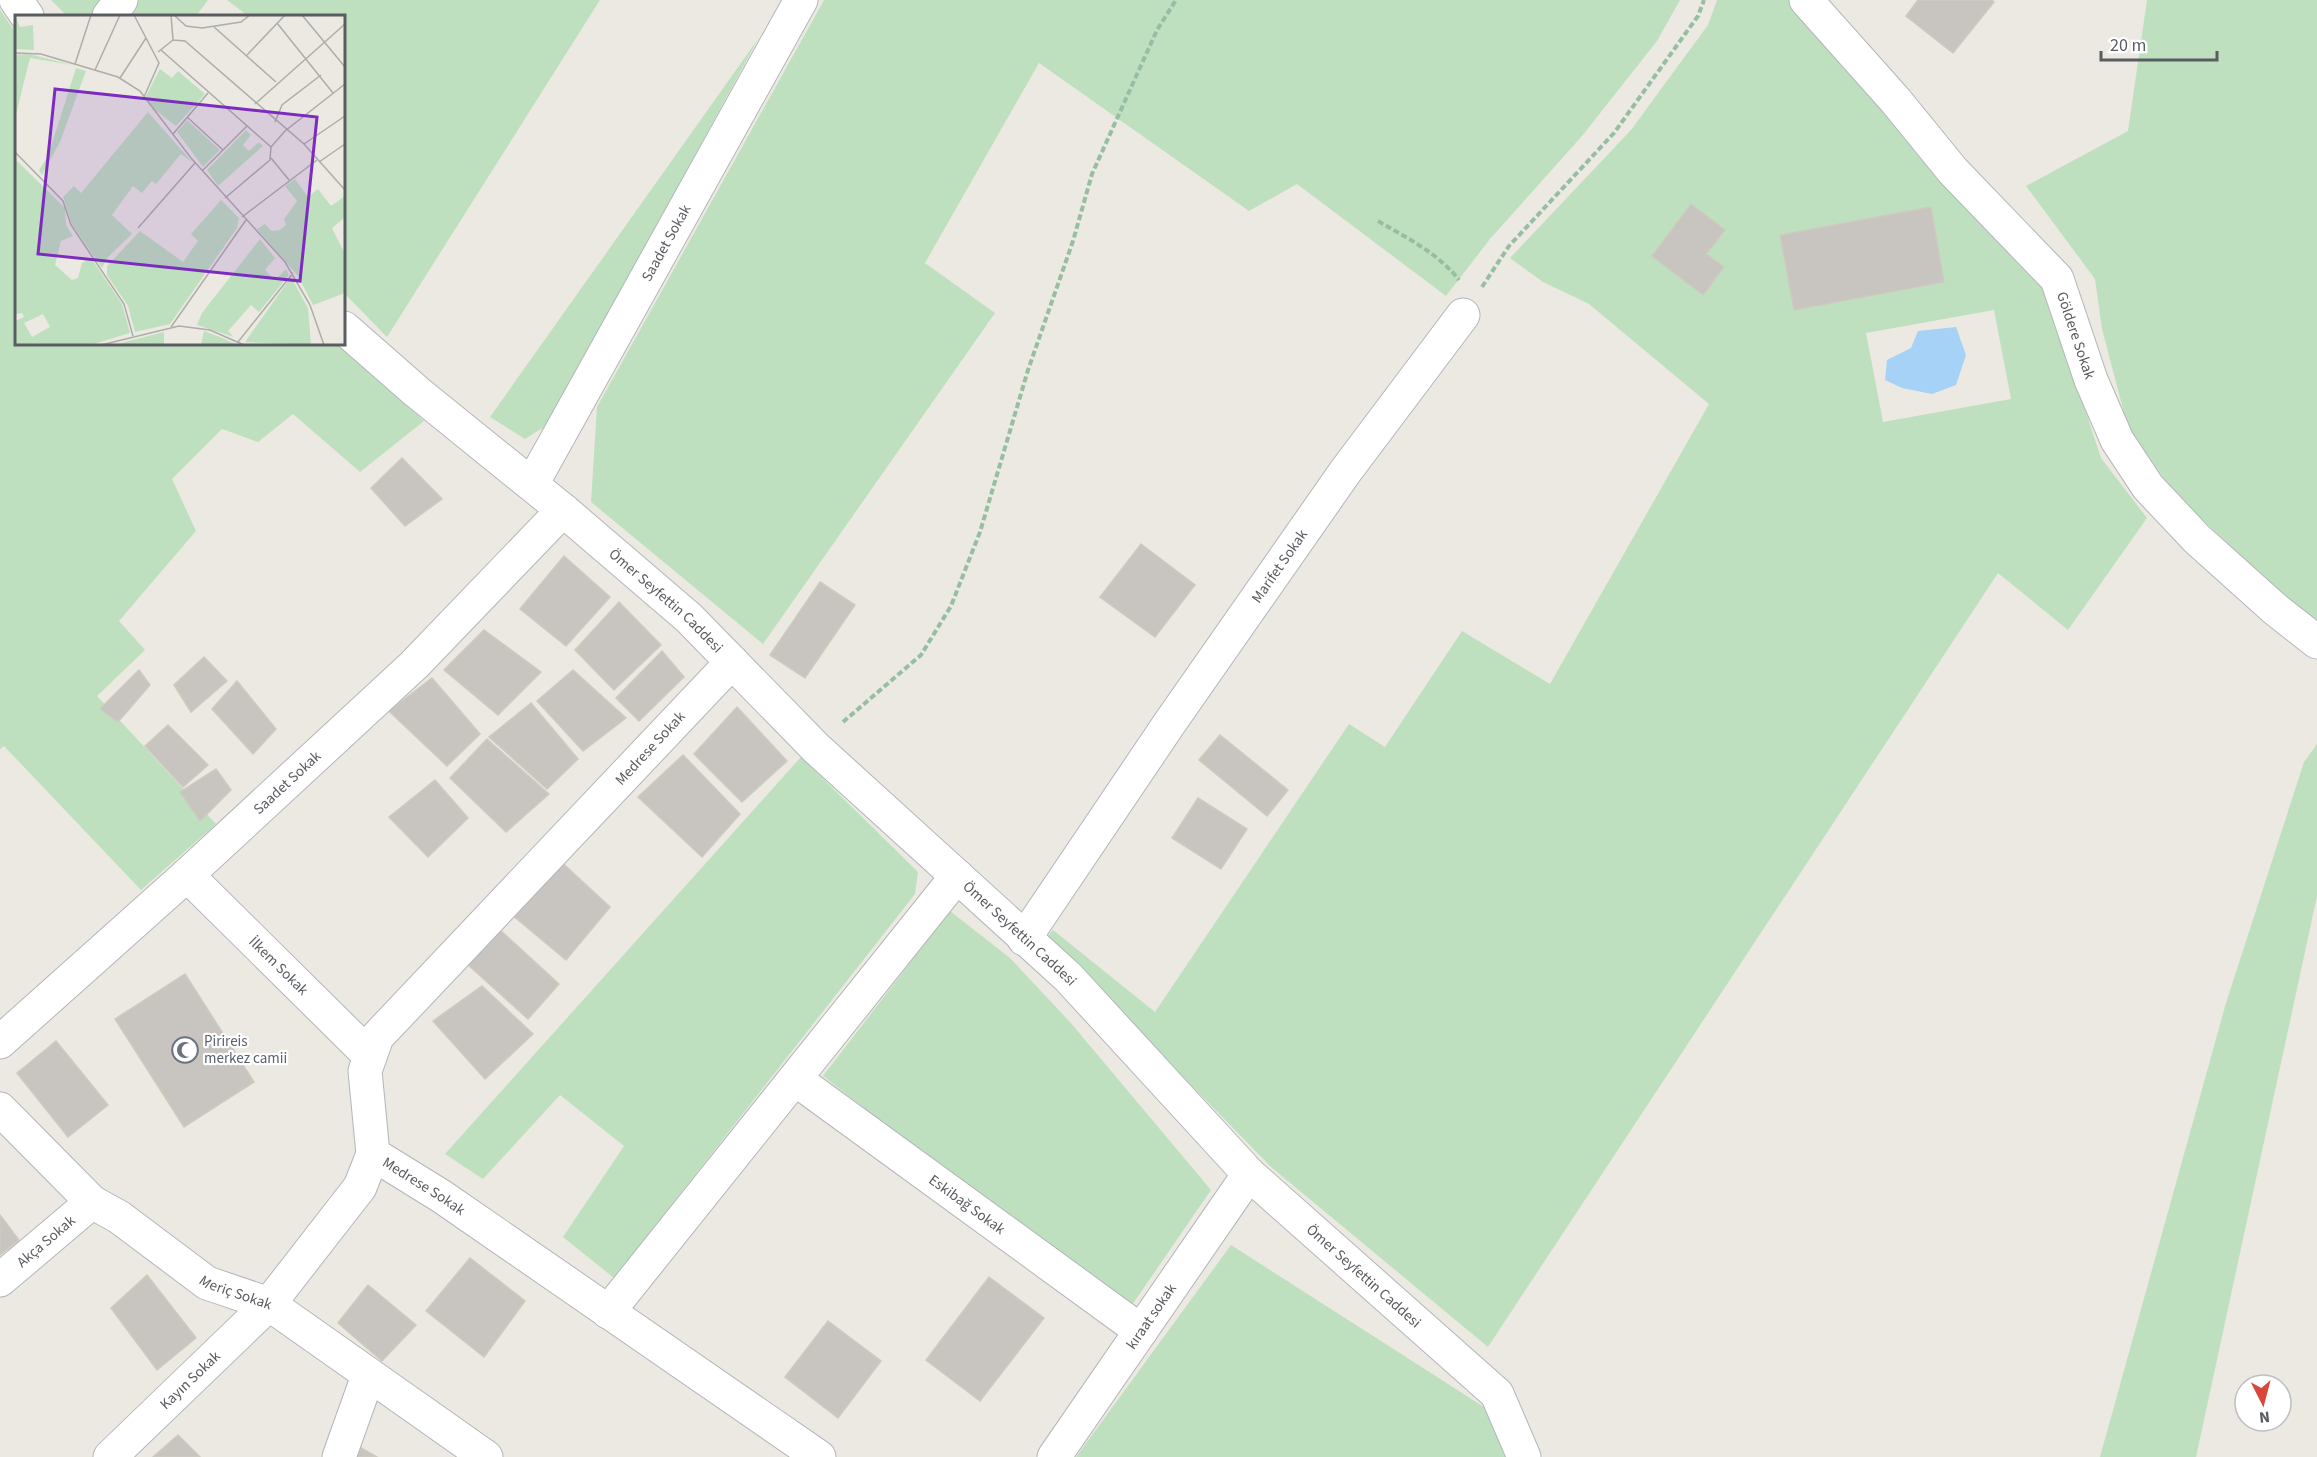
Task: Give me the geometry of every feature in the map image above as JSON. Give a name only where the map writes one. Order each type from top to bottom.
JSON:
[{"type":"street","points":[[16,0],[26,15]]},
{"type":"street","points":[[110,15],[121,0]]},
{"type":"street","name":"Saadet Sokak","points":[[532,484],[801,0]]},
{"type":"street","name":"Göldere Sokak","points":[[1806,0],[1896,101],[1953,171],[2057,279],[2091,380],[2117,440],[2148,487],[2197,539],[2275,609],[2317,642]]},
{"type":"street","name":"Marifet Sokak","points":[[1024,939],[1169,724],[1345,472],[1463,315]]},
{"type":"street","name":"Ömer Seyfettin Caddesi","points":[[345,329],[417,392],[532,484],[689,618],[816,748],[1068,977],[1249,1174],[1497,1395],[1524,1457]]},
{"type":"street","name":"Saadet Sokak","points":[[0,1042],[187,875],[414,665],[563,510]]},
{"type":"street","name":"Medrese Sokak","points":[[732,662],[377,1037],[365,1071],[373,1154],[441,1196],[819,1457]]},
{"type":"street","name":"İlkem Sokak","points":[[187,875],[370,1056]]},
{"type":"street","points":[[608,1312],[957,876]]},
{"type":"street","name":"Eskibağ Sokak","points":[[795,1079],[1140,1331]]},
{"type":"street","name":"Meriç Sokak","points":[[0,1109],[92,1202],[119,1217],[207,1283],[269,1304],[486,1457]]},
{"type":"street","name":"Kayın Sokak","points":[[110,1457],[269,1304],[360,1187],[373,1154]]},
{"type":"street","name":"kıraat sokak","points":[[1054,1457],[1249,1174]]},
{"type":"street","name":"Akça Sokak","points":[[0,1280],[92,1202]]},
{"type":"street","points":[[339,1457],[368,1376]]},
{"type":"path","points":[[816,748],[849,716],[921,655],[951,606],[980,532],[1028,370],[1073,241],[1092,174],[1157,30],[1176,0]]},
{"type":"path","points":[[1463,315],[1509,246],[1614,133],[1698,16],[1704,0]]},
{"type":"path","points":[[1378,221],[1447,265],[1467,291],[1463,315]]},
{"type":"green space","points":[[51,0],[104,0],[95,15],[66,15]]},
{"type":"green space","points":[[134,0],[208,0],[197,15],[124,15]]},
{"type":"green space","points":[[227,0],[600,0],[387,337],[345,294],[345,15],[247,15]]},
{"type":"green space","points":[[824,0],[1680,0],[1657,41],[1582,136],[1490,239],[1446,296],[1297,184],[1249,211],[1039,63],[925,263],[995,313],[763,644],[591,502],[597,407]]},
{"type":"green space","points":[[1717,0],[1794,0],[2044,285],[2101,458],[2147,518],[2068,630],[1998,573],[1488,1347],[1271,1167],[1047,937],[1053,930],[1155,1012],[1349,724],[1385,747],[1462,631],[1550,684],[1709,404],[1589,304],[1543,282],[1510,258],[1631,130],[1708,25]],"holes":[[[1994,310],[2011,399],[1883,422],[1866,333]]]},
{"type":"green space","points":[[2147,0],[2317,0],[2317,622],[2297,608],[2173,492],[2127,424],[2102,329],[2095,279],[2026,186],[2128,131]]},
{"type":"green space","points":[[0,10],[15,32],[15,345],[340,345],[424,421],[360,472],[293,414],[258,442],[222,429],[172,479],[196,531],[119,621],[145,650],[97,696],[216,824],[141,890],[4,746],[0,749]]},
{"type":"green space","points":[[758,39],[549,424],[525,439],[490,417]]},
{"type":"green space","points":[[2317,744],[2317,896],[2196,1457],[2100,1457],[2226,1003],[2304,762]]},
{"type":"green space","points":[[801,757],[918,872],[915,894],[614,1278],[563,1237],[624,1146],[560,1095],[483,1179],[445,1154]]},
{"type":"green space","points":[[950,911],[1010,958],[1070,1022],[1211,1190],[1132,1305],[957,1180],[823,1076]]},
{"type":"green space","points":[[1231,1245],[1484,1407],[1506,1457],[1076,1457]]},
{"type":"water","points":[[1956,327],[1966,355],[1956,385],[1932,394],[1902,388],[1885,380],[1887,360],[1911,348],[1918,331]]},
{"type":"building","points":[[1918,0],[1992,0],[1994,2],[1953,53],[1906,16]]},
{"type":"building","points":[[1691,204],[1725,230],[1706,254],[1724,267],[1703,295],[1652,256]]},
{"type":"building","points":[[1931,207],[1944,282],[1794,310],[1780,235]]},
{"type":"building","points":[[402,458],[442,499],[405,526],[371,488]]},
{"type":"building","points":[[1141,544],[1195,585],[1155,637],[1100,597]]},
{"type":"building","points":[[564,556],[610,597],[566,646],[520,609]]},
{"type":"building","points":[[820,582],[855,605],[805,678],[770,655]]},
{"type":"building","points":[[619,602],[661,645],[614,690],[575,650]]},
{"type":"building","points":[[484,630],[541,672],[498,715],[444,670]]},
{"type":"building","points":[[662,651],[684,677],[639,721],[616,698]]},
{"type":"building","points":[[204,657],[227,681],[191,712],[174,685]]},
{"type":"building","points":[[139,670],[150,685],[118,722],[100,709]]},
{"type":"building","points":[[573,670],[626,718],[583,751],[537,701]]},
{"type":"building","points":[[432,678],[480,734],[447,766],[389,711]]},
{"type":"building","points":[[237,681],[276,729],[253,754],[212,709]]},
{"type":"building","points":[[531,703],[578,759],[547,789],[489,737]]},
{"type":"building","points":[[737,707],[787,761],[742,802],[694,754]]},
{"type":"building","points":[[168,725],[208,765],[183,787],[145,746]]},
{"type":"building","points":[[1220,735],[1288,790],[1267,816],[1199,760]]},
{"type":"building","points":[[487,739],[549,794],[506,832],[450,778]]},
{"type":"building","points":[[683,755],[740,814],[702,857],[638,797]]},
{"type":"building","points":[[216,769],[231,790],[200,821],[180,792]]},
{"type":"building","points":[[435,780],[468,818],[428,857],[389,817]]},
{"type":"building","points":[[1198,798],[1247,829],[1221,869],[1172,838]]},
{"type":"building","points":[[556,857],[610,907],[566,960],[505,909]]},
{"type":"building","points":[[499,929],[559,984],[528,1019],[466,963]]},
{"type":"building","name":"Pirireis merkez camii","points":[[185,974],[254,1082],[184,1127],[115,1019]]},
{"type":"building","points":[[482,986],[533,1034],[485,1079],[433,1021]]},
{"type":"building","points":[[56,1041],[108,1105],[68,1137],[17,1073]]},
{"type":"building","points":[[0,1215],[19,1240],[0,1255]]},
{"type":"building","points":[[470,1258],[525,1301],[484,1357],[426,1311]]},
{"type":"building","points":[[147,1275],[196,1338],[157,1370],[111,1308]]},
{"type":"building","points":[[989,1277],[1044,1318],[980,1401],[926,1360]]},
{"type":"building","points":[[368,1285],[416,1325],[382,1361],[338,1323]]},
{"type":"building","points":[[828,1321],[881,1361],[838,1418],[785,1377]]},
{"type":"building","points":[[178,1435],[200,1457],[153,1457]]},
{"type":"building","points":[[361,1448],[377,1457],[356,1457]]},
{"type":"place","name":"Pirireis merkez camii","points":[[185,1050]]}]
